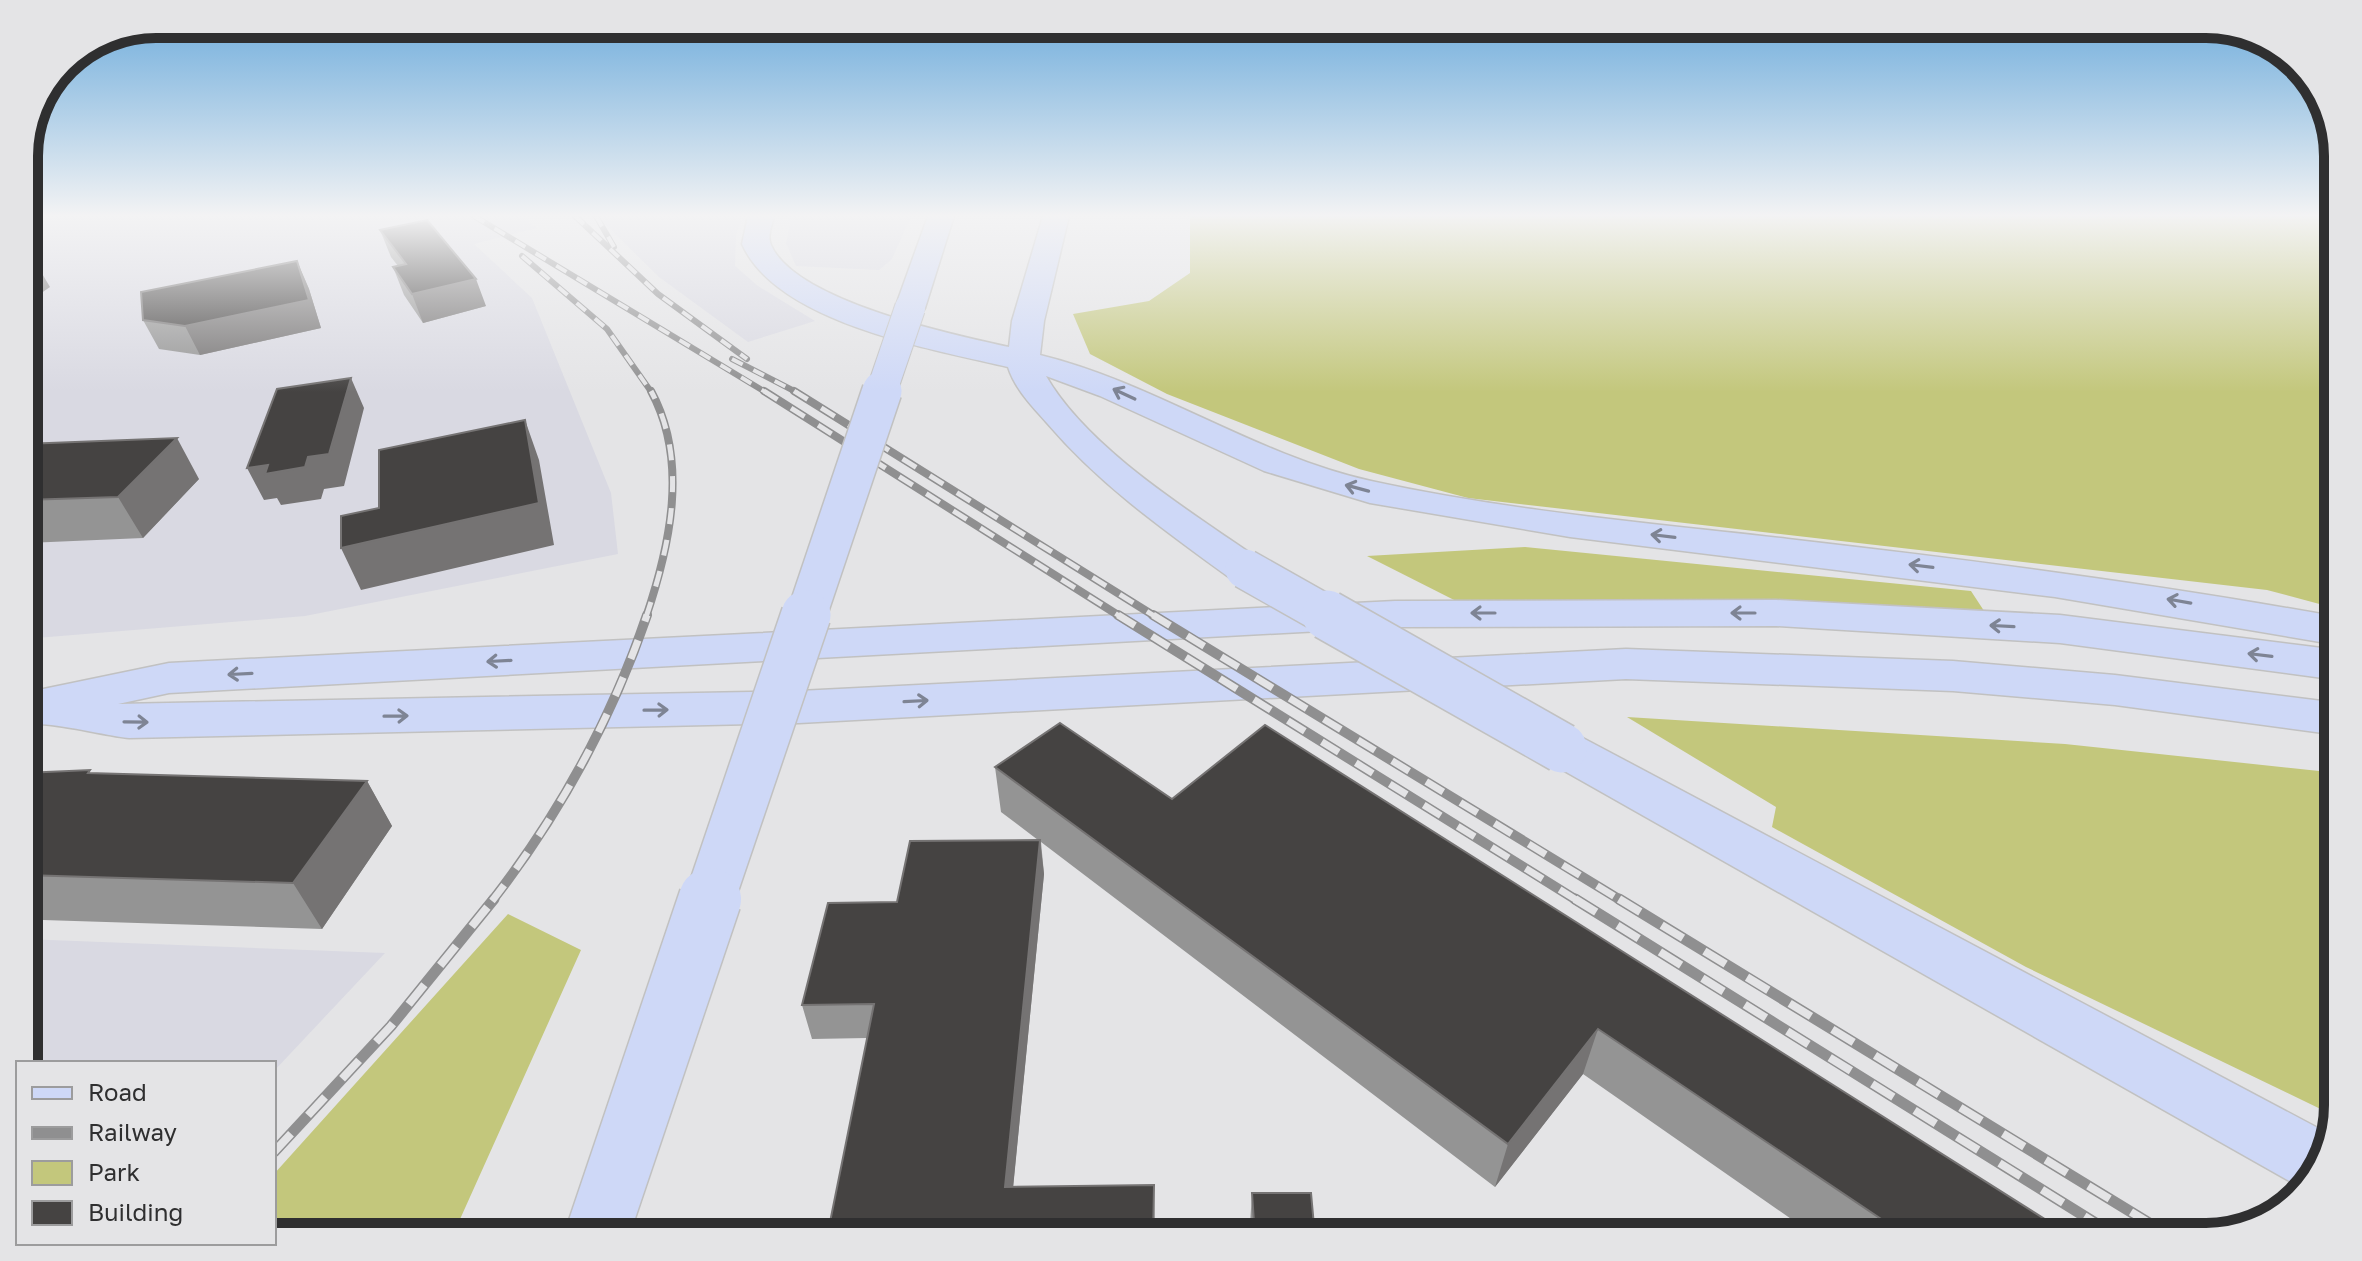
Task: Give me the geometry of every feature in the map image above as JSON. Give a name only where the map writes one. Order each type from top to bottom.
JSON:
[{"type":"main road","points":[[781,275],[840,310],[1068,372],[1117,390],[1194,428],[1328,480],[1367,491],[1596,529],[2069,585],[2324,629]]},
{"type":"main road","points":[[601,1223],[921,275]]},
{"type":"main road","points":[[1040,275],[1028,321],[1023,361],[1036,389],[1092,453],[1140,494],[1245,569],[1562,748],[2311,1158]]},
{"type":"main road","points":[[38,707],[169,678],[1395,614],[1776,613],[2060,629],[2324,663]]},
{"type":"main road","points":[[38,710],[129,722],[799,707],[1626,664],[1953,676],[2115,690],[2324,717]]},
{"type":"shaded area","points":[[38,275],[507,275],[532,298],[611,493],[618,554],[305,616],[38,638]]},
{"type":"shaded area","points":[[657,275],[745,275],[815,321],[748,342]]},
{"type":"shaded area","points":[[38,940],[385,953],[276,1069],[276,1061],[38,1061]]},
{"type":"green space","points":[[1187,275],[2324,275],[2324,605],[2267,590],[1468,498],[1359,469],[1167,394],[1090,354],[1073,314],[1149,301]]},
{"type":"green space","points":[[1525,547],[1971,591],[1990,620],[1462,604],[1367,556]]},
{"type":"green space","points":[[1627,717],[2065,744],[2324,772],[2324,1110],[2026,967],[1772,827],[1776,807]]},
{"type":"green space","points":[[508,914],[581,950],[458,1223],[276,1223],[276,1172]]},
{"type":"building","points":[[227,275],[301,275],[309,300],[185,326],[143,320],[141,292]]},
{"type":"building","points":[[399,275],[473,275],[476,279],[412,294]]},
{"type":"building","points":[[351,378],[329,454],[308,457],[305,467],[265,474],[268,465],[247,468],[277,389]]},
{"type":"building","points":[[525,420],[539,503],[341,548],[341,516],[379,508],[379,450]]},
{"type":"building","points":[[177,438],[118,497],[38,500],[38,443]]},
{"type":"building","points":[[1060,723],[1172,799],[1265,725],[2051,1223],[1887,1223],[1598,1029],[1508,1144],[995,767]]},
{"type":"building","points":[[90,770],[88,773],[367,781],[293,883],[38,875],[38,772]]},
{"type":"building","points":[[1040,840],[1005,1187],[1154,1185],[1153,1223],[830,1223],[874,1004],[802,1005],[828,903],[897,902],[910,841]]},
{"type":"building","points":[[1252,1193],[1311,1193],[1314,1223],[1254,1223]]},
{"type":"railway","points":[[544,275],[607,329],[652,393]]},
{"type":"railway","points":[[571,275],[767,393]]},
{"type":"railway","points":[[638,275],[658,294],[747,359]]},
{"type":"railway","points":[[732,359],[798,393]]},
{"type":"railway","points":[[764,391],[1121,617]]},
{"type":"railway","points":[[794,391],[1156,617]]},
{"type":"railway","points":[[646,617],[662,562],[672,504],[670,446],[663,418],[652,393]]},
{"type":"railway","points":[[492,901],[540,835],[582,764],[617,691],[647,615]]},
{"type":"railway","points":[[1118,615],[1578,901]]},
{"type":"railway","points":[[1153,615],[1622,901]]},
{"type":"railway","points":[[276,1150],[391,1026],[494,899]]},
{"type":"railway","points":[[1575,899],[2096,1223]]},
{"type":"railway","points":[[1619,899],[2149,1223]]}]
